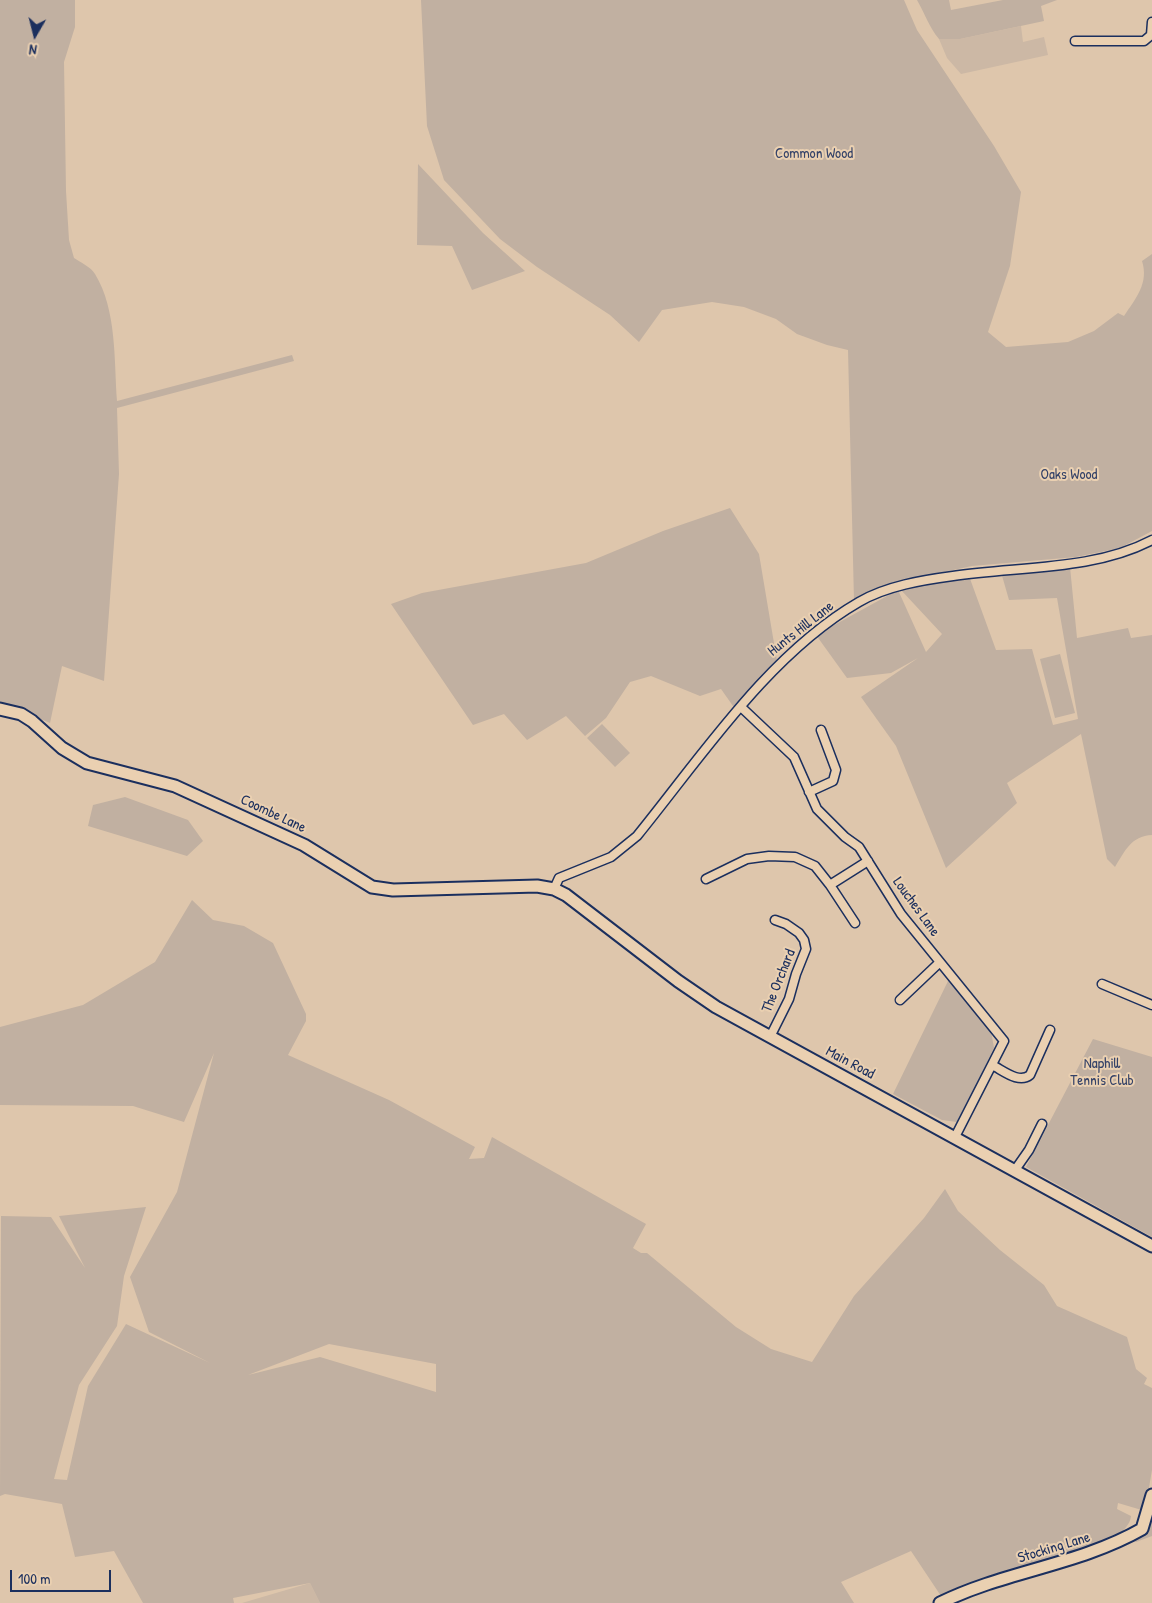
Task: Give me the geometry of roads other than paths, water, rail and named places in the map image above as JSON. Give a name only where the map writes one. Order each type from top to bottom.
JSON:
[{"type":"street","points":[[1075,41],[1144,42],[1151,35],[1152,24]]},
{"type":"street","name":"Hunts Hill Lane","points":[[550,888],[559,878],[611,857],[637,836],[776,665],[822,628],[860,601],[913,583],[952,576],[1005,568],[1081,562],[1117,556],[1152,540]]},
{"type":"street","name":"Louches Lane","points":[[741,707],[794,757],[816,809],[845,837],[859,847],[900,914],[1004,1040],[955,1137]]},
{"type":"street","name":"Coombe Lane","points":[[0,709],[21,714],[32,720],[62,748],[87,763],[175,786],[304,844],[372,887],[415,890],[550,888]]},
{"type":"street","points":[[809,792],[833,781],[836,770],[821,730]]},
{"type":"street","points":[[706,879],[747,859],[769,856],[795,857],[815,866],[855,922]]},
{"type":"street","points":[[830,885],[868,861]]},
{"type":"street","name":"Main Road","points":[[550,888],[566,895],[678,981],[716,1007],[1152,1246]]},
{"type":"street","name":"The Orchard","points":[[770,1037],[789,999],[806,949],[804,940],[775,920]]},
{"type":"street","points":[[900,1000],[940,962]]},
{"type":"street","points":[[1102,984],[1152,1005]]},
{"type":"street","points":[[992,1065],[1020,1079],[1026,1078],[1030,1075],[1050,1030]]},
{"type":"street","points":[[1015,1170],[1029,1150],[1042,1124]]},
{"type":"street","name":"Stocking Lane","points":[[940,1603],[982,1584],[1081,1557],[1142,1530],[1152,1495]]},
{"type":"park label","name":"Common Wood","points":[[814,154]]},
{"type":"park label","name":"Oaks Wood","points":[[1069,475]]},
{"type":"park label","name":"Naphill Tennis Club","points":[[1102,1072]]}]
